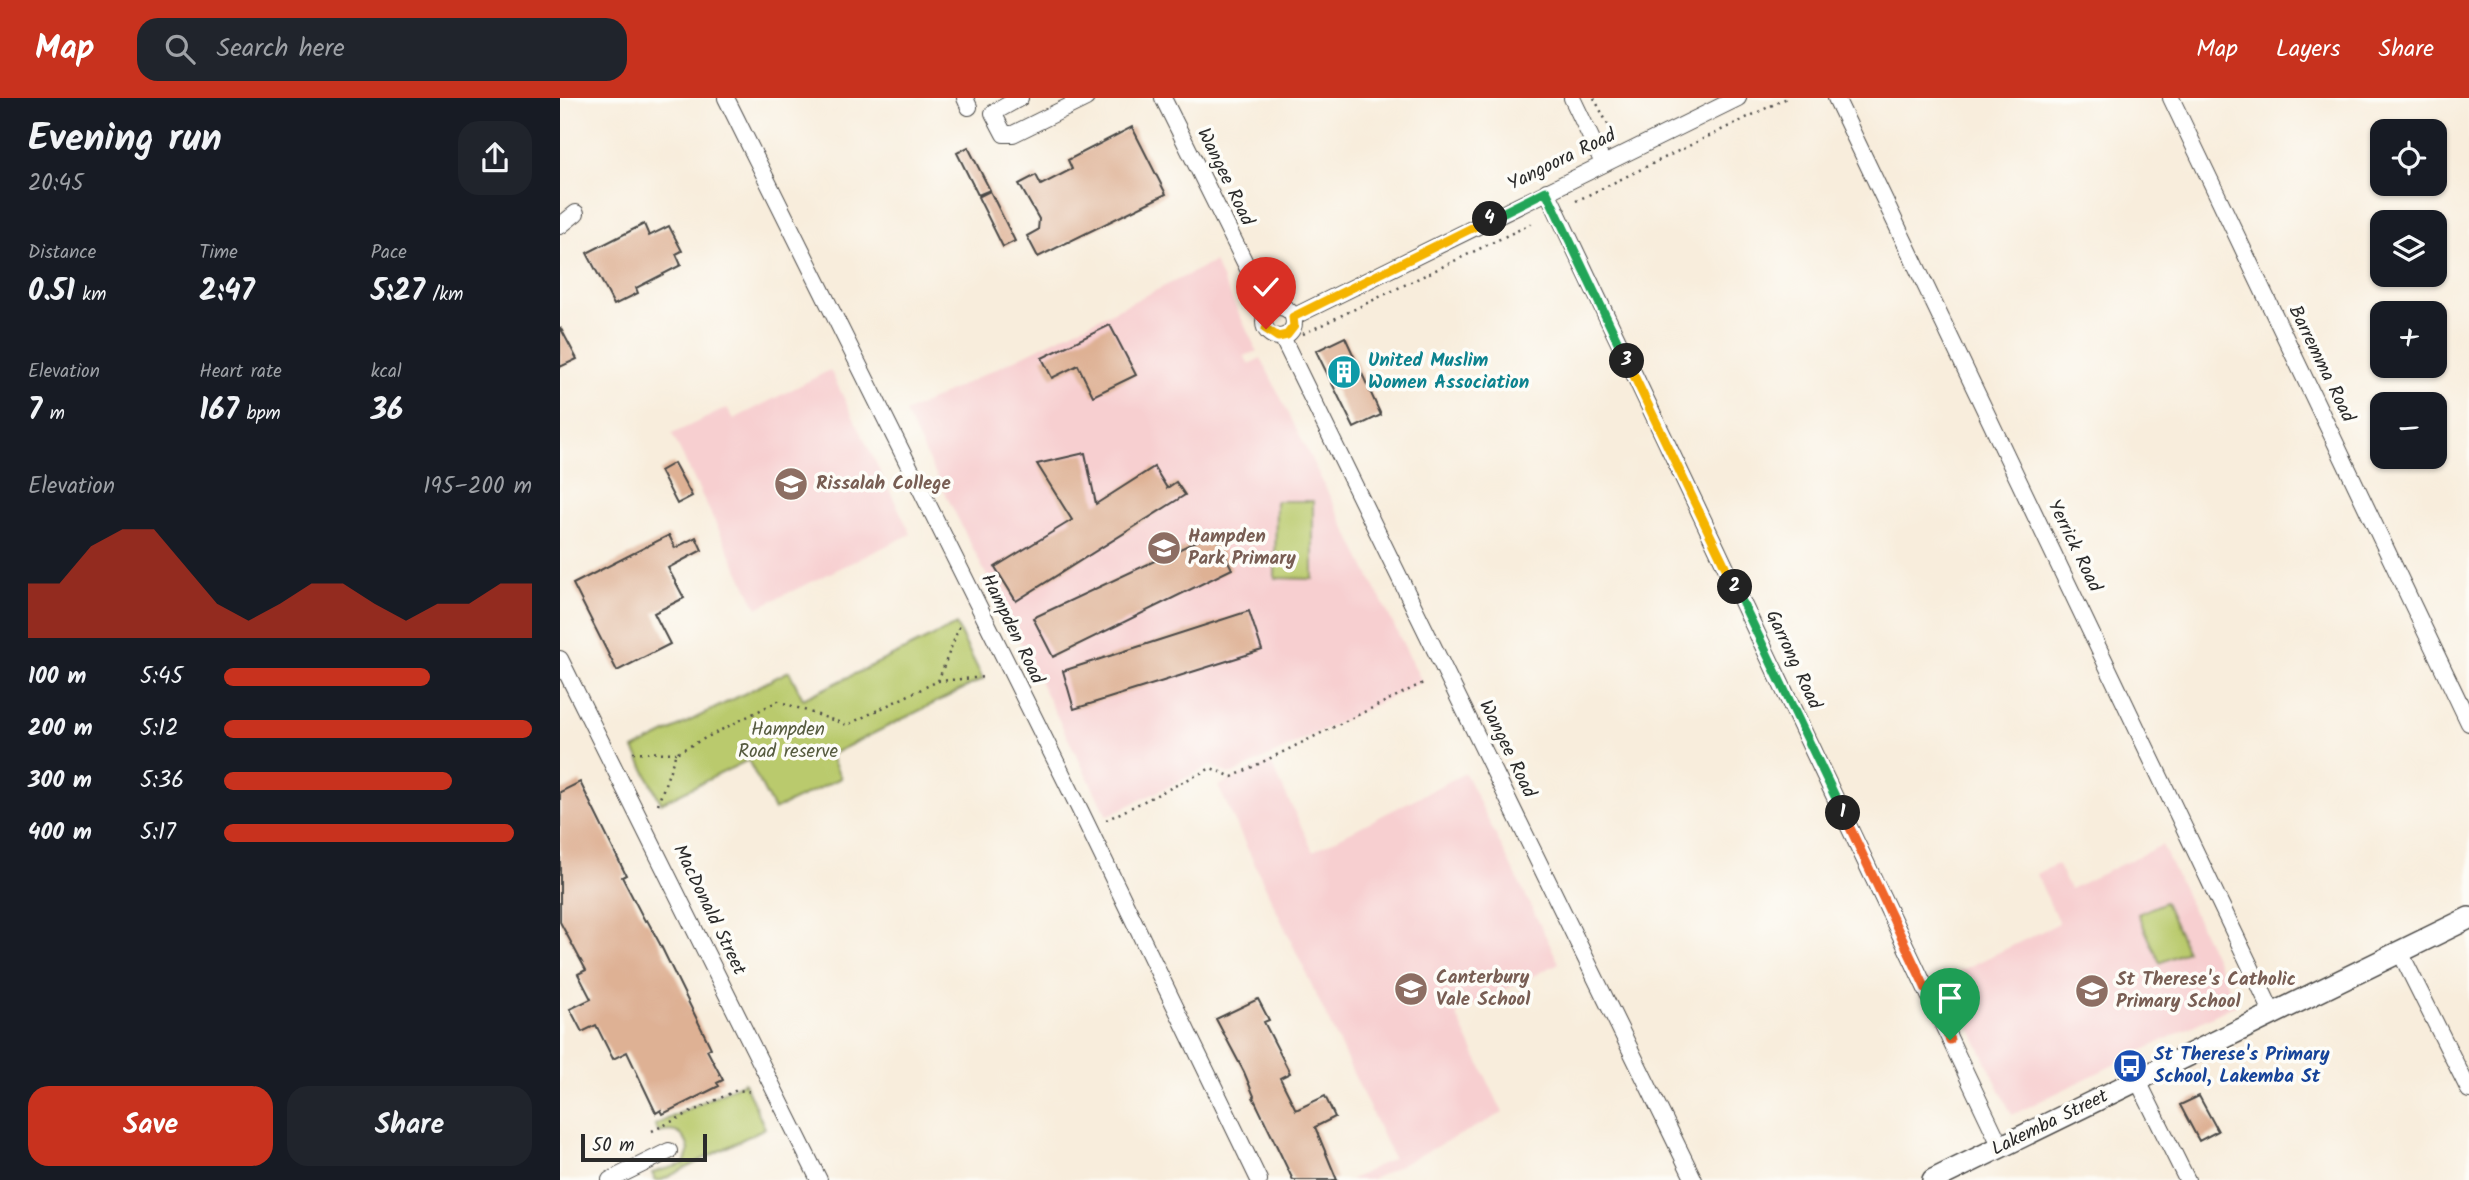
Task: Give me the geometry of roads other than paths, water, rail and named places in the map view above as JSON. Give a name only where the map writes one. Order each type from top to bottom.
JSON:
[{"type":"main road","name":"Lakemba Street","points":[[1933,1180],[2469,918]]},
{"type":"street","name":"Hampden Road","points":[[726,98],[1080,810],[1259,1180]]},
{"type":"street","points":[[1020,98],[993,114],[1004,134],[1013,134],[1086,98]]},
{"type":"street","name":"Wangee Road","points":[[1163,98],[1269,311]]},
{"type":"street","points":[[1572,98],[1603,163]]},
{"type":"street","name":"Yangoora Road","points":[[1293,317],[1738,98]]},
{"type":"street","name":"Yerrick Road","points":[[1836,98],[2273,1014]]},
{"type":"street","name":"Barremma Road","points":[[2171,98],[2469,723]]},
{"type":"street","name":"Garrong Road","points":[[1546,191],[2001,1146]]},
{"type":"street","points":[[560,226],[576,213]]},
{"type":"street","points":[[1287,309],[1293,317],[1293,329],[1282,337],[1273,336],[1266,329],[1265,320],[1269,311],[1287,309]]},
{"type":"street","name":"Wangee Road","points":[[1282,337],[1694,1180]]},
{"type":"street","name":"MacDonald Street","points":[[560,659],[820,1180]]},
{"type":"street","points":[[2400,952],[2469,1090]]},
{"type":"street","points":[[2138,1081],[2187,1180]]},
{"type":"street","points":[[610,1180],[669,1151]]},
{"type":"place","name":"United Muslim Women Association","points":[[1344,372]]},
{"type":"place","name":"Rissalah College","points":[[791,484]]},
{"type":"place","name":"Hampden Park Primary","points":[[1164,548]]},
{"type":"place","name":"Canterbury Vale School","points":[[1411,989]]},
{"type":"place","name":"St Therese's Catholic Primary School","points":[[2092,991]]},
{"type":"place","name":"St Therese's Primary School, Lakemba St","points":[[2130,1066]]},
{"type":"park label","name":"Hampden Road reserve","points":[[788,741]]}]
